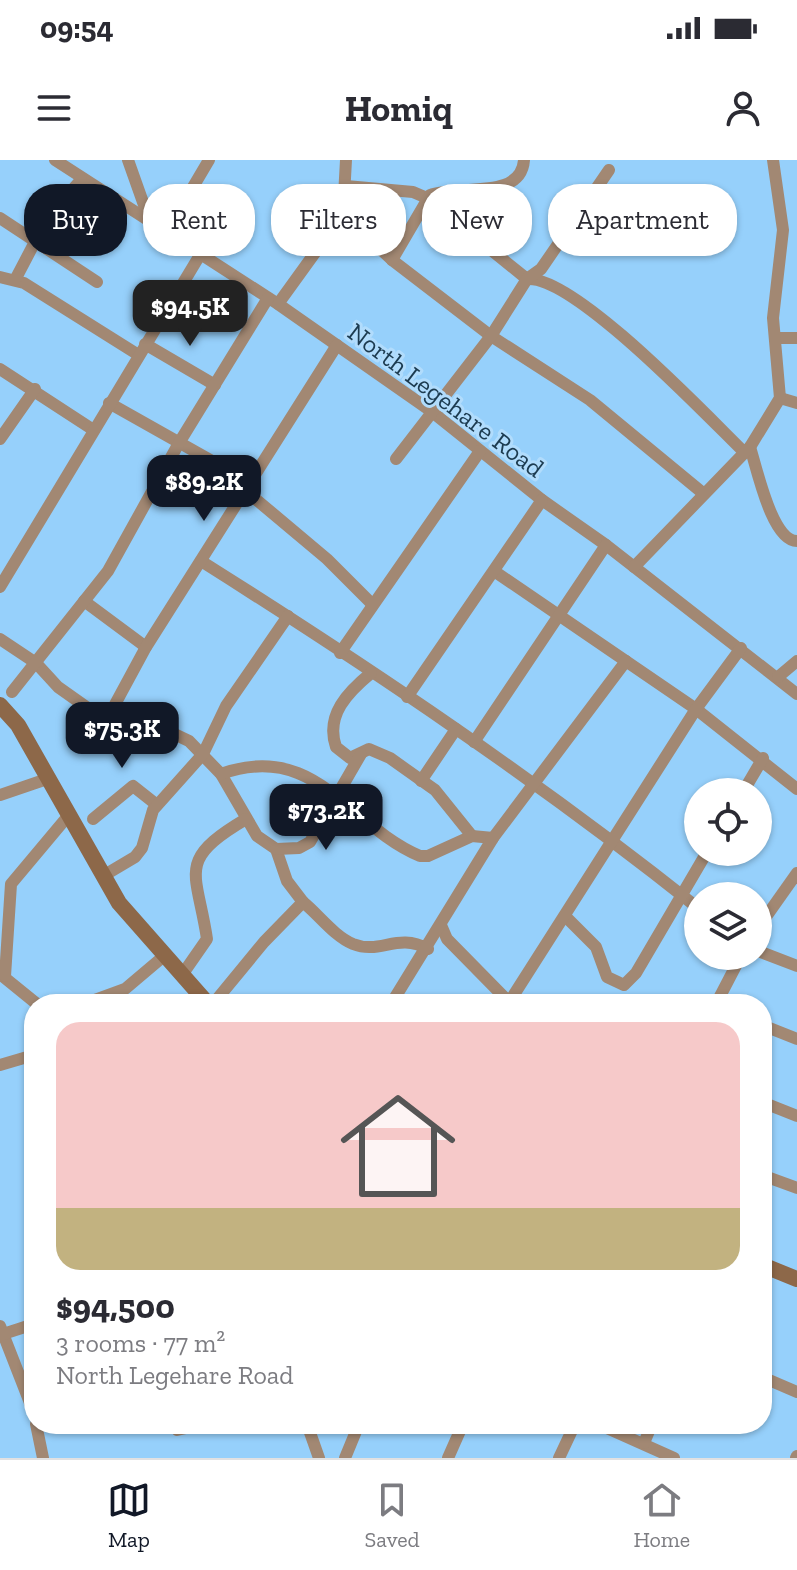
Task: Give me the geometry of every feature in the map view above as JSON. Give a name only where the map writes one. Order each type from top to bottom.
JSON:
[{"type":"main road","points":[[0,705],[18,725],[119,903],[201,994]]},
{"type":"main road","points":[[772,1269],[797,1279]]},
{"type":"street","name":"North Legehare Road","points":[[55,160],[81,180],[143,218]]},
{"type":"street","points":[[128,160],[143,202]]},
{"type":"street","points":[[195,184],[209,160]]},
{"type":"street","points":[[346,160],[346,184]]},
{"type":"street","points":[[506,184],[518,179],[523,172],[524,160]]},
{"type":"street","points":[[634,567],[747,450],[780,398],[773,318],[783,230],[773,160]]},
{"type":"street","points":[[396,459],[491,336],[527,279],[541,269],[609,170]]},
{"type":"street","points":[[77,184],[81,180]]},
{"type":"street","points":[[392,260],[422,207]]},
{"type":"street","points":[[0,218],[24,234]]},
{"type":"street","points":[[15,280],[28,256]]},
{"type":"street","points":[[57,256],[97,282]]},
{"type":"street","points":[[0,587],[92,429],[199,256]]},
{"type":"street","name":"North Legehare Road","points":[[202,256],[273,301],[431,411],[542,500],[606,545],[797,694]]},
{"type":"street","points":[[12,692],[128,539],[179,443],[215,385],[273,301],[309,256]]},
{"type":"street","points":[[388,256],[491,336],[590,400],[704,494]]},
{"type":"street","points":[[499,256],[527,279],[538,278],[557,288],[637,347],[747,450],[777,529],[788,540],[797,541]]},
{"type":"street","points":[[0,277],[15,280],[141,349],[215,385]]},
{"type":"street","points":[[775,338],[797,338]]},
{"type":"street","points":[[106,721],[146,647],[337,345]]},
{"type":"street","points":[[0,369],[92,429]]},
{"type":"street","points":[[0,439],[35,389]]},
{"type":"street","points":[[780,398],[797,403]]},
{"type":"street","points":[[109,403],[248,487],[372,604]]},
{"type":"street","points":[[340,653],[480,451]]},
{"type":"street","points":[[407,697],[542,500]]},
{"type":"street","points":[[474,742],[606,545]]},
{"type":"street","points":[[201,561],[456,729],[614,841],[684,897]]},
{"type":"street","points":[[494,571],[696,709],[763,758],[797,789]]},
{"type":"street","points":[[84,601],[146,647]]},
{"type":"street","points":[[103,876],[135,857],[142,848],[157,805],[203,754],[226,706],[288,616]]},
{"type":"street","points":[[0,639],[58,687],[106,721],[178,734],[203,754],[221,774],[257,836],[276,849],[287,881],[303,902],[355,945],[376,947],[409,940],[428,949]]},
{"type":"street","points":[[514,994],[696,709],[741,648]]},
{"type":"street","points":[[398,994],[493,838],[626,661]]},
{"type":"street","points":[[778,677],[797,661]]},
{"type":"street","points":[[371,673],[351,689],[337,710],[332,726],[336,747],[344,757],[369,749],[377,751],[435,790],[472,836]]},
{"type":"street","points":[[421,781],[456,729]]},
{"type":"street","points":[[276,849],[299,848],[310,842],[339,797],[361,754]]},
{"type":"street","points":[[751,778],[763,758]]},
{"type":"street","points":[[221,774],[254,763],[312,780],[420,856],[428,856],[472,836],[493,838]]},
{"type":"street","points":[[0,795],[47,779]]},
{"type":"street","points":[[93,819],[133,786],[157,805]]},
{"type":"street","points":[[25,994],[2,975],[11,884],[68,816]]},
{"type":"street","points":[[182,975],[207,939],[195,891],[198,865],[205,848],[246,819]]},
{"type":"street","points":[[565,916],[596,947],[607,977],[624,985],[636,973],[699,866]]},
{"type":"street","points":[[772,907],[797,873]]},
{"type":"street","points":[[781,894],[797,898]]},
{"type":"street","points":[[220,994],[303,902]]},
{"type":"street","points":[[441,925],[447,939],[499,994]]},
{"type":"street","points":[[111,994],[125,989],[164,956]]},
{"type":"street","points":[[772,956],[797,966]]},
{"type":"street","points":[[721,994],[734,970]]},
{"type":"street","points":[[772,1029],[797,1039]]},
{"type":"street","points":[[0,1065],[24,1058]]},
{"type":"street","points":[[772,1106],[797,1116]]},
{"type":"street","points":[[772,1179],[797,1188]]},
{"type":"street","points":[[24,1326],[1,1331],[24,1388]]},
{"type":"street","points":[[772,1381],[797,1392]]},
{"type":"street","points":[[38,1434],[43,1458]]},
{"type":"street","points":[[311,1434],[319,1458]]},
{"type":"street","points":[[345,1458],[355,1434]]},
{"type":"street","points":[[448,1458],[459,1434]]},
{"type":"street","points":[[559,1458],[570,1434]]},
{"type":"street","points":[[622,1434],[666,1456]]},
{"type":"street","points":[[644,1443],[648,1434]]}]
